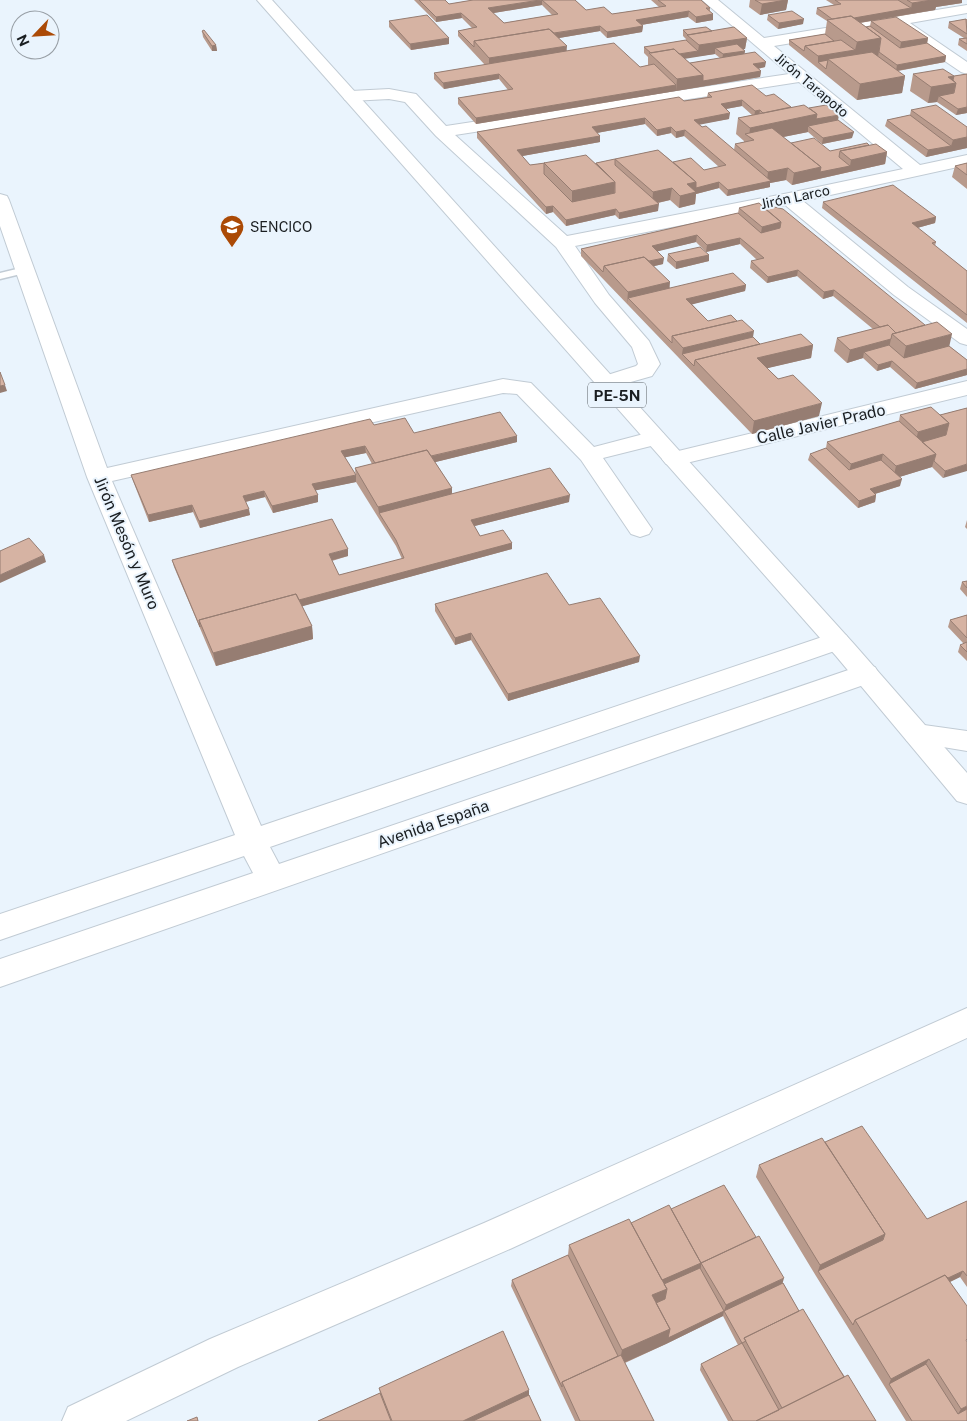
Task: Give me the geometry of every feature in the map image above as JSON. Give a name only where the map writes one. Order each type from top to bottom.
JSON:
[{"type":"main road","name":"PE-5N","points":[[264,0],[837,641],[967,793]]},
{"type":"main road","name":"Jirón Tarapoto","points":[[709,0],[915,170]]},
{"type":"main road","points":[[762,43],[898,22],[967,9]]},
{"type":"main road","points":[[898,22],[967,69]]},
{"type":"main road","points":[[442,132],[801,77]]},
{"type":"main road","points":[[351,96],[389,94],[410,98],[442,132],[563,243],[602,299],[642,345],[649,364],[644,371],[606,383]]},
{"type":"main road","name":"Jirón Larco","points":[[563,243],[789,199],[967,160]]},
{"type":"main road","points":[[789,199],[901,291],[967,338]]},
{"type":"main road","name":"Jirón Mesón y Muro","points":[[0,200],[99,477],[252,841],[271,880]]},
{"type":"main road","points":[[99,477],[503,386],[523,388],[589,455],[640,529]]},
{"type":"main road","name":"Calle Javier Prado","points":[[674,459],[967,388]]},
{"type":"main road","points":[[589,455],[655,438]]},
{"type":"main road","points":[[0,927],[837,641]]},
{"type":"main road","name":"Avenida España","points":[[0,973],[866,674]]},
{"type":"main road","points":[[916,734],[967,741]]},
{"type":"main road","points":[[82,1421],[224,1353],[497,1236],[967,1022]]},
{"type":"lane","points":[[0,276],[25,270]]},
{"type":"building","points":[[419,0],[445,0],[449,4],[473,0],[540,0],[488,8],[504,23],[558,14],[542,0],[575,0],[586,10],[604,7],[612,14],[666,6],[658,0],[701,0],[710,8],[706,8],[713,14],[696,17],[689,11],[636,20],[643,26],[607,32],[600,26],[554,33],[549,29],[474,41],[474,47],[458,31],[477,27],[461,13],[436,17]]},
{"type":"building","points":[[755,0],[786,0],[762,4]]},
{"type":"building","points":[[835,0],[898,0],[911,8],[854,18],[851,16],[832,19],[817,8],[841,4]]},
{"type":"building","points":[[907,0],[932,0],[912,3]]},
{"type":"building","points":[[792,11],[804,19],[779,23],[768,15]]},
{"type":"building","points":[[427,15],[449,38],[410,44],[389,21]]},
{"type":"building","points":[[851,16],[881,38],[857,42],[827,20]]},
{"type":"building","points":[[896,17],[928,38],[901,42],[871,21]]},
{"type":"building","points":[[966,19],[967,34],[949,22]]},
{"type":"building","points":[[870,26],[900,48],[927,43],[946,56],[897,65],[879,52],[881,38],[866,27]]},
{"type":"building","points":[[706,27],[712,31],[688,35],[683,30]]},
{"type":"building","points":[[734,27],[747,38],[699,45],[687,35]]},
{"type":"building","points":[[549,29],[567,46],[489,58],[474,41]]},
{"type":"building","points":[[204,30],[216,45],[212,46],[202,31]]},
{"type":"building","points":[[825,34],[834,41],[805,46],[804,51],[789,40]]},
{"type":"building","points":[[967,38],[967,44],[959,39]]},
{"type":"building","points":[[686,40],[698,51],[679,54],[674,49],[651,53],[644,47]]},
{"type":"building","points":[[841,40],[855,50],[818,56],[805,46]]},
{"type":"building","points":[[614,43],[640,67],[654,64],[676,85],[476,118],[458,98],[513,89],[499,74],[443,83],[434,73]]},
{"type":"building","points":[[737,44],[745,51],[723,54],[715,48]]},
{"type":"building","points":[[674,49],[703,75],[677,79],[649,53]]},
{"type":"building","points":[[755,52],[766,62],[753,64],[761,71],[703,81],[703,75],[690,63]]},
{"type":"building","points":[[872,52],[905,76],[860,84],[828,59]]},
{"type":"building","points":[[828,60],[826,69],[818,62]]},
{"type":"building","points":[[943,69],[954,76],[948,77],[956,83],[931,87],[913,74]]},
{"type":"building","points":[[967,74],[967,107],[958,109],[939,96],[954,93],[956,83],[953,80],[954,76]]},
{"type":"building","points":[[752,85],[766,96],[774,94],[791,107],[763,113],[760,110],[755,111],[742,100],[721,104],[730,113],[694,120],[702,127],[706,126],[771,181],[728,190],[719,182],[696,188],[696,182],[673,162],[691,158],[704,170],[726,165],[685,130],[676,132],[671,127],[657,130],[645,118],[592,127],[600,136],[517,150],[530,165],[544,163],[544,174],[572,202],[615,193],[615,182],[596,163],[615,159],[615,165],[659,204],[619,213],[616,209],[566,220],[553,206],[546,207],[477,132],[679,97],[684,101],[712,97],[708,93]]},
{"type":"building","points":[[804,105],[817,114],[750,128],[738,118]]},
{"type":"building","points":[[826,105],[839,115],[816,119],[817,114],[809,108]]},
{"type":"building","points":[[936,105],[967,127],[967,137],[953,140],[911,110]]},
{"type":"building","points":[[910,115],[951,146],[928,150],[887,120]]},
{"type":"building","points":[[838,120],[854,132],[823,138],[808,126]]},
{"type":"building","points":[[772,128],[821,167],[794,173],[788,168],[768,172],[735,144],[754,140],[745,134]]},
{"type":"building","points":[[814,138],[830,151],[867,143],[869,145],[840,151],[839,157],[850,166],[820,172],[821,167],[791,143]]},
{"type":"building","points":[[876,144],[887,152],[851,160],[840,151]]},
{"type":"building","points":[[658,150],[696,182],[687,184],[696,192],[680,196],[672,188],[653,192],[615,159]]},
{"type":"building","points":[[586,155],[615,182],[572,191],[544,163]]},
{"type":"building","points":[[967,163],[967,175],[955,166]]},
{"type":"building","points":[[893,185],[936,217],[912,223],[936,242],[932,243],[967,271],[967,315],[823,202]]},
{"type":"building","points":[[759,203],[781,222],[762,227],[739,208]]},
{"type":"building","points":[[770,206],[783,209],[925,325],[896,333],[888,325],[880,327],[834,290],[824,292],[798,270],[768,277],[751,261],[764,258],[740,238],[707,245],[697,235],[652,246],[664,258],[649,261],[644,257],[604,266],[603,272],[581,249],[738,213],[761,233],[780,228],[781,222],[764,208]]},
{"type":"building","points":[[700,247],[709,255],[676,262],[668,254]]},
{"type":"building","points":[[644,257],[670,282],[628,292],[604,266]]},
{"type":"building","points":[[733,273],[746,285],[686,299],[708,321],[731,315],[737,321],[672,336],[672,343],[628,298]]},
{"type":"building","points":[[742,320],[754,331],[683,348],[672,336]]},
{"type":"building","points":[[937,322],[952,334],[906,346],[892,334]]},
{"type":"building","points":[[888,325],[896,333],[892,334],[891,339],[850,350],[837,338]]},
{"type":"building","points":[[801,334],[813,345],[757,358],[778,379],[793,375],[822,403],[754,421],[695,360]]},
{"type":"building","points":[[753,337],[760,344],[695,360],[694,366],[682,354]]},
{"type":"building","points":[[889,345],[904,358],[949,346],[967,360],[967,369],[917,383],[892,361],[878,365],[864,352]]},
{"type":"building","points":[[0,372],[5,385],[0,386]]},
{"type":"building","points":[[931,407],[949,423],[918,432],[900,415]]},
{"type":"building","points":[[967,408],[967,464],[945,471],[934,461],[936,454],[922,442],[946,435],[949,423],[940,415]]},
{"type":"building","points":[[500,412],[517,436],[431,456],[427,450],[375,463],[365,446],[341,451],[356,475],[312,484],[318,495],[272,506],[264,491],[243,496],[249,509],[199,521],[192,505],[148,515],[131,475],[370,419],[374,425],[405,418],[414,433]]},
{"type":"building","points":[[899,421],[936,454],[896,466],[883,454],[851,464],[827,442]]},
{"type":"building","points":[[826,448],[849,470],[881,460],[902,479],[870,489],[876,495],[859,501],[810,454]]},
{"type":"building","points":[[427,450],[452,488],[378,507],[355,468]]},
{"type":"building","points":[[550,468],[570,495],[471,520],[480,536],[503,530],[512,543],[299,600],[296,594],[199,620],[200,627],[172,560],[332,519],[348,549],[329,554],[339,575],[404,558],[396,540],[379,513]]},
{"type":"building","points":[[29,538],[44,555],[0,575],[0,551]]},
{"type":"building","points":[[547,573],[569,605],[600,598],[640,656],[508,694],[471,633],[455,638],[435,604]]},
{"type":"building","points":[[967,581],[967,588],[962,582]]},
{"type":"building","points":[[296,594],[312,626],[213,653],[199,620]]},
{"type":"building","points":[[967,615],[967,638],[950,620]]},
{"type":"building","points":[[967,642],[967,652],[960,645]]},
{"type":"building","points":[[862,1126],[927,1219],[967,1201],[967,1276],[963,1271],[948,1278],[945,1275],[855,1320],[853,1325],[818,1271],[883,1240],[885,1234],[825,1142]]},
{"type":"building","points":[[822,1138],[885,1234],[820,1265],[759,1165]]},
{"type":"building","points":[[724,1185],[756,1237],[701,1263],[671,1209]]},
{"type":"building","points":[[669,1205],[701,1263],[662,1280],[631,1223]]},
{"type":"building","points":[[629,1219],[667,1289],[652,1295],[670,1329],[622,1350],[569,1245]]},
{"type":"building","points":[[759,1236],[784,1278],[726,1305],[701,1263]]},
{"type":"building","points":[[568,1255],[618,1356],[562,1382],[562,1387],[512,1280]]},
{"type":"building","points":[[700,1268],[724,1311],[668,1338],[670,1329],[656,1303],[665,1299],[667,1289],[664,1284]]},
{"type":"building","points":[[945,1275],[967,1306],[967,1406],[961,1409],[929,1359],[891,1379],[855,1320]]},
{"type":"building","points":[[783,1283],[799,1311],[744,1338],[746,1341],[742,1343],[724,1311]]},
{"type":"building","points":[[803,1309],[844,1377],[782,1408],[744,1338]]},
{"type":"building","points":[[503,1331],[529,1390],[463,1421],[392,1421],[379,1388]]},
{"type":"building","points":[[742,1343],[779,1410],[756,1421],[733,1421],[701,1364]]},
{"type":"building","points":[[621,1355],[654,1421],[580,1421],[562,1382]]},
{"type":"building","points":[[926,1364],[958,1414],[967,1409],[967,1421],[912,1421],[889,1384]]},
{"type":"building","points":[[848,1375],[876,1421],[756,1421]]},
{"type":"building","points":[[380,1393],[391,1421],[318,1421]]},
{"type":"building","points":[[529,1395],[541,1421],[473,1421]]},
{"type":"building","points":[[197,1417],[198,1421],[187,1421]]},
{"type":"place","name":"SENCICO","points":[[232,248]]}]
